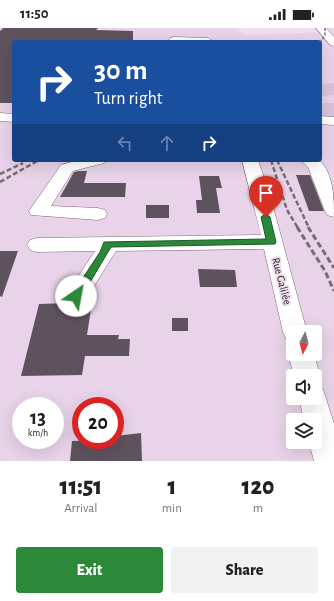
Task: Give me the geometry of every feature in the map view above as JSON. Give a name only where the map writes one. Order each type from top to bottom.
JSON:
[{"type":"street","points":[[321,28],[334,43]]},
{"type":"street","points":[[173,40],[177,29]]},
{"type":"street","points":[[0,117],[12,118]]},
{"type":"street","points":[[322,120],[334,121]]},
{"type":"street","points":[[90,162],[66,168],[38,211],[98,214]]},
{"type":"street","name":"Rue Galilée","points":[[251,162],[260,192],[293,325]]},
{"type":"street","points":[[311,162],[315,165],[334,211]]},
{"type":"street","points":[[321,162],[334,169]]},
{"type":"street","points":[[37,245],[272,242]]},
{"type":"street","points":[[76,296],[105,252],[108,244]]},
{"type":"street","points":[[315,405],[329,461]]},
{"type":"shaded area","points":[[0,28],[237,28],[244,35],[327,32],[323,28],[334,28],[334,461],[0,461]]},
{"type":"shaded area","points":[[334,83],[334,95],[322,96],[322,84]]},
{"type":"shaded area","points":[[322,103],[334,103],[334,117],[322,116]]},
{"type":"building","points":[[3,28],[98,28],[96,30],[133,31],[133,40],[12,40],[12,103],[0,103],[0,31]]},
{"type":"building","points":[[87,171],[84,183],[126,183],[125,197],[60,197],[74,172]]},
{"type":"building","points":[[296,175],[310,175],[324,211],[309,211]]},
{"type":"building","points":[[199,176],[219,176],[222,188],[216,188],[220,213],[197,213],[196,200],[202,200]]},
{"type":"building","points":[[146,205],[169,205],[169,218],[146,218]]},
{"type":"building","points":[[0,251],[18,251],[2,297],[0,296]]},
{"type":"building","points":[[198,269],[235,270],[237,287],[200,287]]},
{"type":"building","points":[[67,303],[77,306],[92,303],[87,335],[119,335],[118,339],[130,339],[129,356],[85,356],[82,375],[21,376],[39,304]]},
{"type":"building","points":[[172,318],[188,318],[188,331],[172,331]]},
{"type":"building","points":[[141,433],[142,461],[70,461],[72,441],[72,449],[124,449],[124,435]]},
{"type":"railway","points":[[322,40],[325,35],[325,28]]},
{"type":"railway","points":[[0,182],[35,162]]},
{"type":"railway","points":[[272,162],[287,210],[298,228]]},
{"type":"railway","points":[[278,162],[309,228]]},
{"type":"railway","points":[[0,174],[23,163]]},
{"type":"railway","points":[[297,227],[325,271],[334,291]]},
{"type":"railway","points":[[308,227],[334,268]]},
{"type":"route","points":[[76,296],[105,252],[108,244],[272,242],[266,217]]}]
